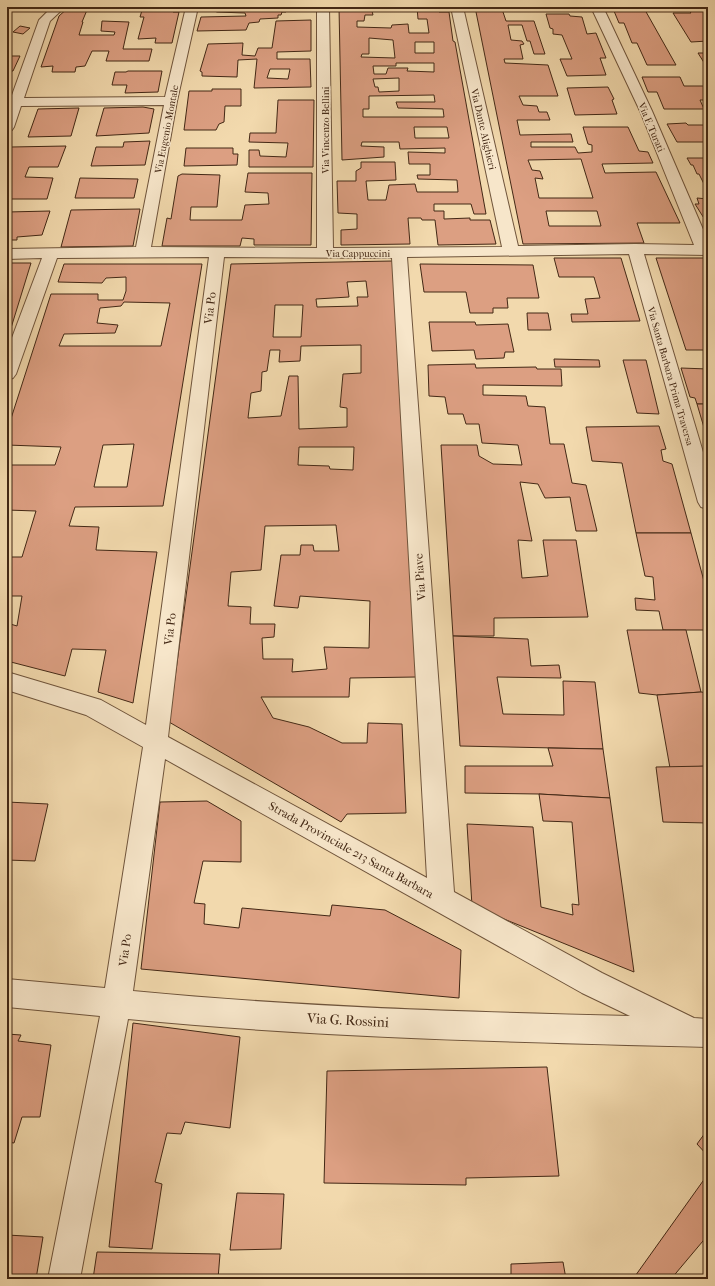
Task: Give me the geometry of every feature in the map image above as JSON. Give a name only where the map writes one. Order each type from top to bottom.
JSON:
[{"type":"street","points":[[7,127],[45,20],[60,7]]},
{"type":"street","name":"Via Eugenio Montale","points":[[143,252],[171,101],[192,7]]},
{"type":"street","name":"Via Vincenzo Bellini","points":[[323,7],[325,253]]},
{"type":"street","name":"Via Dante Alighieri","points":[[456,7],[511,251]]},
{"type":"street","name":"Via F. Turati","points":[[597,7],[646,111],[706,250]]},
{"type":"street","points":[[16,102],[171,101]]},
{"type":"street","name":"Via Cappuccini","points":[[7,254],[143,252],[217,254],[399,253],[635,249],[706,250]]},
{"type":"street","name":"Via Santa Barbara Prima Traversa","points":[[635,249],[708,502]]},
{"type":"street","name":"Via Piave","points":[[399,253],[441,900]]},
{"type":"street","points":[[7,374],[51,254]]},
{"type":"street","name":"Via Po","points":[[64,1279],[118,1004],[156,741],[217,254]]},
{"type":"street","name":"Strada Provinciale 213 Santa Barbara","points":[[7,681],[93,707],[592,983],[699,1032]]},
{"type":"street","name":"Via G. Rossini","points":[[7,993],[203,1012],[463,1026],[699,1032]]},
{"type":"building","points":[[69,7],[97,7],[95,10],[87,10],[79,35],[114,35],[115,32],[101,31],[102,21],[129,22],[123,49],[152,49],[149,61],[106,61],[109,51],[92,51],[85,66],[76,67],[75,72],[52,72],[53,66],[41,67],[59,16]]},
{"type":"building","points":[[143,7],[174,7],[173,12],[179,12],[172,43],[155,43],[156,38],[138,39],[144,17],[140,17]]},
{"type":"building","points":[[212,7],[246,7],[246,9],[263,9],[263,7],[286,7],[286,12],[282,12],[281,15],[278,15],[278,18],[260,19],[259,22],[249,23],[246,30],[197,31],[201,17],[246,16],[245,13],[217,12],[212,10]]},
{"type":"building","points":[[339,7],[371,7],[373,15],[365,15],[364,21],[357,21],[357,27],[391,28],[392,25],[408,24],[409,33],[429,33],[427,19],[418,19],[417,7],[438,7],[439,12],[449,12],[453,41],[455,42],[486,214],[474,214],[471,204],[434,204],[434,211],[444,211],[444,219],[470,218],[470,220],[490,220],[496,244],[438,245],[435,220],[408,218],[410,244],[341,245],[341,230],[357,229],[357,214],[338,213],[337,181],[356,181],[356,171],[361,168],[361,162],[395,162],[396,180],[366,181],[368,200],[386,200],[389,185],[415,184],[417,192],[458,192],[457,180],[418,179],[417,175],[430,175],[430,164],[409,164],[408,152],[445,153],[445,148],[400,149],[399,142],[362,142],[361,146],[384,147],[384,157],[342,160]],"holes":[[[369,38],[393,40],[395,58],[361,57],[362,54],[369,54]],[[415,42],[434,42],[434,53],[415,53]],[[396,63],[434,63],[434,72],[407,71],[408,68],[388,68],[386,74],[374,74],[373,66],[396,66]],[[399,78],[399,91],[379,92],[378,87],[375,87],[373,79]],[[434,95],[435,102],[396,102],[398,108],[443,109],[444,117],[363,117],[363,109],[369,109],[369,96]],[[414,127],[447,127],[449,138],[415,138]]]},
{"type":"building","points":[[475,7],[530,7],[530,9],[502,9],[506,21],[534,21],[545,54],[534,54],[530,41],[527,41],[522,25],[508,25],[511,40],[522,41],[524,44],[520,45],[523,59],[504,59],[505,63],[548,65],[558,96],[519,96],[523,105],[537,106],[539,112],[547,112],[550,120],[517,120],[520,135],[571,134],[573,142],[531,142],[531,147],[575,147],[578,153],[592,152],[592,145],[588,144],[583,127],[628,127],[639,151],[648,152],[653,163],[602,164],[605,173],[656,172],[680,223],[637,223],[644,243],[523,244]],"holes":[[[581,159],[593,198],[539,198],[535,178],[543,179],[540,171],[532,170],[528,160]],[[546,211],[597,211],[601,226],[549,226]]]},
{"type":"building","points":[[686,7],[707,7],[708,41],[691,42],[673,13],[691,13]]},
{"type":"building","points":[[645,10],[676,65],[647,65],[637,43],[632,43],[624,23],[619,23],[614,11]]},
{"type":"building","points":[[546,14],[569,14],[570,16],[582,17],[587,34],[596,33],[606,58],[600,58],[606,75],[567,76],[560,59],[572,59],[562,35],[553,34],[553,29],[550,28]]},
{"type":"building","points":[[311,20],[311,51],[277,52],[277,59],[310,59],[311,87],[254,88],[257,59],[238,60],[237,77],[202,76],[202,72],[200,71],[208,44],[243,43],[242,55],[255,56],[258,48],[272,48],[276,21]],"holes":[[[270,69],[290,69],[288,79],[267,78]]]},
{"type":"building","points":[[20,26],[30,28],[23,34],[13,32]]},
{"type":"building","points":[[698,53],[708,53],[708,69]]},
{"type":"building","points":[[7,56],[20,56],[13,71],[7,71]]},
{"type":"building","points":[[162,71],[158,92],[125,93],[127,85],[112,85],[115,72]]},
{"type":"building","points":[[642,77],[680,77],[684,86],[705,86],[708,92],[708,100],[700,100],[704,109],[664,109],[657,92],[648,92]]},
{"type":"building","points":[[608,87],[614,99],[612,100],[617,114],[575,115],[567,88]]},
{"type":"building","points":[[212,89],[241,89],[241,106],[225,106],[224,122],[219,124],[216,130],[184,130],[189,91],[212,91]]},
{"type":"building","points":[[278,100],[314,100],[313,167],[249,167],[249,150],[259,150],[260,156],[286,157],[288,143],[249,142],[250,133],[276,133]]},
{"type":"building","points":[[143,107],[154,109],[149,133],[96,136],[104,108]]},
{"type":"building","points":[[79,108],[71,136],[28,137],[38,109]]},
{"type":"building","points":[[686,123],[688,125],[708,125],[708,143],[677,142],[667,124]]},
{"type":"building","points":[[150,141],[145,165],[91,166],[96,147],[123,147],[124,142]]},
{"type":"building","points":[[66,146],[58,167],[29,167],[25,177],[53,178],[47,199],[7,199],[7,158],[11,147]]},
{"type":"building","points":[[186,148],[233,148],[233,154],[238,154],[237,165],[184,166]]},
{"type":"building","points":[[687,158],[708,158],[708,192],[699,174],[697,174],[693,165],[691,165]]},
{"type":"building","points":[[248,173],[312,173],[311,245],[254,245],[254,239],[242,238],[240,246],[162,246],[167,218],[171,219],[178,176],[182,174],[220,175],[217,207],[191,207],[190,220],[242,220],[245,205],[269,204],[268,193],[245,192]]},
{"type":"building","points":[[80,178],[138,179],[134,198],[75,198]]},
{"type":"building","points":[[697,198],[708,199],[708,223],[695,204],[699,204]]},
{"type":"building","points":[[140,209],[133,246],[61,247],[71,210]]},
{"type":"building","points":[[50,211],[42,235],[17,237],[17,240],[7,240],[7,212]]},
{"type":"building","points":[[554,258],[621,258],[640,321],[572,322],[571,314],[588,314],[585,299],[600,298],[594,277],[559,277]]},
{"type":"building","points":[[656,258],[706,258],[708,263],[708,350],[686,350]]},
{"type":"building","points":[[393,261],[416,677],[350,678],[349,697],[261,697],[273,718],[309,727],[342,743],[367,743],[368,723],[402,724],[406,813],[347,814],[341,822],[169,722],[231,264]],"holes":[[[366,281],[368,297],[357,297],[358,306],[317,307],[316,299],[349,297],[347,282]],[[275,305],[303,305],[301,337],[273,337]],[[361,345],[361,373],[343,374],[340,407],[347,408],[347,427],[299,429],[298,376],[289,376],[281,416],[248,418],[251,393],[261,391],[262,372],[267,371],[270,350],[280,350],[279,362],[300,361],[301,346]],[[299,447],[354,447],[353,470],[330,469],[329,466],[298,465]],[[336,525],[339,551],[314,551],[313,545],[301,545],[300,555],[281,555],[274,606],[298,608],[300,596],[370,601],[369,648],[324,647],[327,669],[292,672],[293,659],[263,659],[262,638],[274,637],[275,624],[250,624],[251,607],[228,606],[231,572],[261,570],[265,526]]]},
{"type":"building","points":[[7,263],[31,263],[7,341]]},
{"type":"building","points":[[64,264],[202,264],[163,506],[75,507],[69,526],[99,527],[96,550],[157,552],[133,703],[98,692],[106,650],[72,649],[65,676],[7,661],[7,623],[17,626],[22,596],[7,596],[7,557],[22,557],[36,511],[7,510],[7,465],[55,465],[61,447],[7,445],[7,431],[51,294],[98,294],[98,300],[123,300],[126,291],[126,277],[106,278],[102,283],[58,282]],"holes":[[[124,302],[170,303],[161,346],[59,346],[64,334],[115,333],[118,325],[97,323],[100,308],[121,306]],[[134,444],[127,487],[94,487],[103,445]]]},
{"type":"building","points":[[420,264],[533,265],[539,298],[507,298],[508,308],[493,308],[493,313],[470,313],[466,292],[424,292]]},
{"type":"building","points":[[527,313],[548,313],[551,330],[528,330]]},
{"type":"building","points":[[429,322],[475,322],[476,325],[508,324],[514,352],[505,352],[504,358],[476,359],[474,350],[432,351]]},
{"type":"building","points":[[554,359],[599,360],[600,367],[555,367]]},
{"type":"building","points":[[623,360],[646,360],[659,414],[637,413]]},
{"type":"building","points":[[475,364],[476,368],[536,367],[537,369],[561,369],[562,386],[483,385],[483,395],[526,396],[528,406],[545,407],[550,444],[564,444],[572,483],[586,485],[597,531],[576,531],[570,497],[545,498],[538,484],[520,482],[532,541],[518,540],[522,578],[548,576],[543,540],[576,540],[588,617],[494,618],[494,636],[453,636],[441,445],[477,445],[479,456],[493,464],[522,465],[518,445],[482,443],[479,424],[466,424],[463,414],[448,414],[445,397],[429,396],[428,365]]},
{"type":"building","points":[[681,368],[708,369],[708,404],[697,404],[695,398],[690,397]]},
{"type":"building","points":[[697,404],[708,404],[708,441]]},
{"type":"building","points":[[659,426],[666,449],[661,450],[663,461],[672,464],[691,533],[636,533],[622,463],[592,461],[586,427]]},
{"type":"building","points":[[636,533],[691,533],[708,596],[708,630],[663,630],[659,611],[636,610],[635,598],[655,600],[653,577],[645,576]]},
{"type":"building","points":[[627,630],[686,630],[701,692],[657,695],[639,693]]},
{"type":"building","points":[[453,636],[528,639],[531,666],[559,665],[561,678],[497,677],[503,714],[564,715],[563,681],[595,682],[603,749],[460,746]]},
{"type":"building","points":[[701,692],[708,693],[708,766],[670,768],[657,695]]},
{"type":"building","points":[[548,748],[603,749],[610,798],[539,794],[465,793],[465,766],[553,766]]},
{"type":"building","points":[[708,766],[708,823],[663,822],[656,767]]},
{"type":"building","points":[[539,794],[610,798],[634,972],[472,906],[467,824],[533,827],[541,907],[573,915],[572,904],[579,905],[572,822],[543,821]]},
{"type":"building","points":[[207,801],[241,821],[241,862],[203,861],[194,903],[205,904],[204,924],[239,928],[242,908],[330,916],[332,905],[385,910],[461,950],[459,998],[141,969],[160,802]]},
{"type":"building","points":[[7,802],[48,804],[35,861],[7,860]]},
{"type":"building","points":[[133,1023],[240,1037],[230,1128],[185,1122],[181,1134],[167,1133],[155,1182],[162,1184],[152,1249],[109,1247]]},
{"type":"building","points":[[7,1034],[21,1035],[18,1041],[51,1045],[40,1117],[22,1117],[14,1143],[7,1142]]},
{"type":"building","points":[[547,1067],[559,1176],[466,1178],[466,1185],[324,1183],[327,1071]]},
{"type":"building","points":[[708,1129],[708,1156],[697,1144]]},
{"type":"building","points":[[708,1174],[708,1235],[671,1279],[633,1279]]},
{"type":"building","points":[[237,1193],[284,1194],[281,1249],[230,1250]]},
{"type":"building","points":[[7,1235],[43,1237],[36,1279],[7,1279]]},
{"type":"building","points":[[97,1252],[220,1254],[218,1279],[93,1279]]},
{"type":"building","points":[[563,1262],[566,1279],[511,1279],[511,1264]]}]
